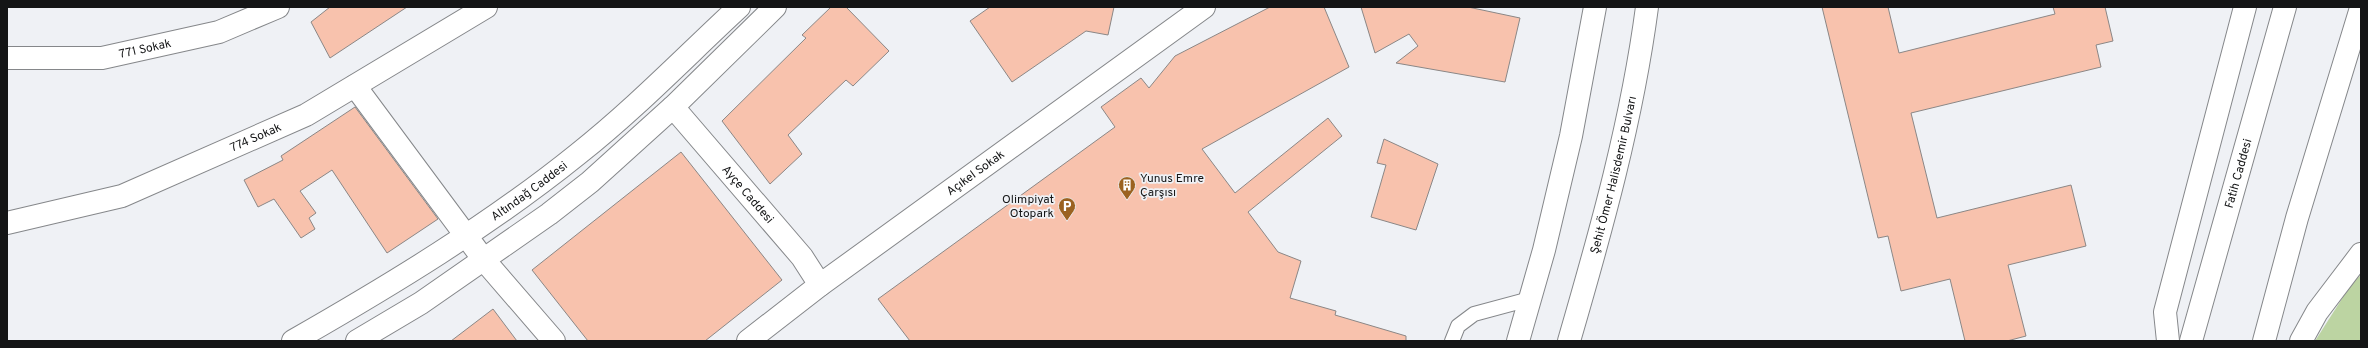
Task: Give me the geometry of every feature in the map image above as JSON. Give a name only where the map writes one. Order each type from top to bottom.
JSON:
[{"type":"main road","name":"771 Sokak","points":[[7,58],[102,58],[219,32],[278,7]]},
{"type":"main road","name":"774 Sokak","points":[[7,223],[122,196],[306,115],[486,7]]},
{"type":"main road","name":"Altındağ Caddesi","points":[[292,341],[465,236],[578,154],[739,7]]},
{"type":"main road","points":[[357,341],[421,303],[484,260],[590,182],[673,107],[775,7]]},
{"type":"main road","name":"Açıkel Sokak","points":[[748,341],[820,285],[1204,7]]},
{"type":"main road","points":[[1518,341],[1544,250],[1571,136],[1595,7]]},
{"type":"main road","name":"Şehit Ömer Halisdemir Bulvarı","points":[[1568,341],[1606,215],[1640,62],[1647,7]]},
{"type":"main road","points":[[2168,341],[2165,312],[2245,7]]},
{"type":"main road","name":"Fatih Caddesi","points":[[2191,341],[2286,7]]},
{"type":"main road","points":[[2264,341],[2297,218],[2361,8]]},
{"type":"main road","points":[[355,86],[465,236],[554,341]]},
{"type":"main road","name":"Ayçe Caddesi","points":[[673,107],[802,257],[820,285]]},
{"type":"main road","points":[[2301,341],[2316,312],[2361,254]]},
{"type":"lane","points":[[1452,341],[1458,326],[1474,314],[1530,300]]},
{"type":"green space","points":[[2361,275],[2361,341],[2315,341],[2352,283]]},
{"type":"building","points":[[330,7],[407,7],[330,58],[311,22]]},
{"type":"building","points":[[831,7],[846,7],[889,51],[853,86],[846,80],[788,135],[802,154],[770,184],[722,121],[806,38],[802,35]]},
{"type":"building","points":[[990,7],[1114,7],[1108,35],[1086,31],[1012,82],[970,21]]},
{"type":"building","name":"Yunus Emre Çarşısı","points":[[1270,7],[1324,7],[1349,67],[1202,149],[1235,193],[1328,118],[1342,136],[1248,212],[1278,252],[1301,261],[1290,298],[1336,311],[1335,315],[1406,336],[1406,341],[910,341],[878,299],[1115,127],[1101,107],[1141,78],[1149,88],[1175,56]]},
{"type":"building","points":[[1361,7],[1468,7],[1520,18],[1505,82],[1396,63],[1418,46],[1409,34],[1375,53]]},
{"type":"building","points":[[1822,7],[1888,7],[1899,53],[2055,14],[2053,7],[2105,7],[2113,41],[2096,45],[2101,67],[1911,113],[1937,218],[2071,185],[2086,246],[2008,265],[2026,336],[2007,341],[1965,341],[1950,279],[1901,291],[1888,236],[1878,238]]},
{"type":"building","points":[[355,107],[438,219],[387,253],[332,170],[300,191],[316,213],[309,218],[315,229],[301,238],[274,199],[258,207],[244,180],[283,160],[281,156]]},
{"type":"building","points":[[1384,139],[1438,164],[1416,230],[1371,217],[1386,165],[1377,163]]},
{"type":"building","points":[[681,152],[782,280],[705,341],[588,341],[532,270]]},
{"type":"building","points":[[493,309],[517,341],[451,341]]},
{"type":"place","name":"Yunus Emre Çarşısı","points":[[1127,200]]},
{"type":"place","name":"Olimpiyat Otopark","points":[[1067,221]]}]
